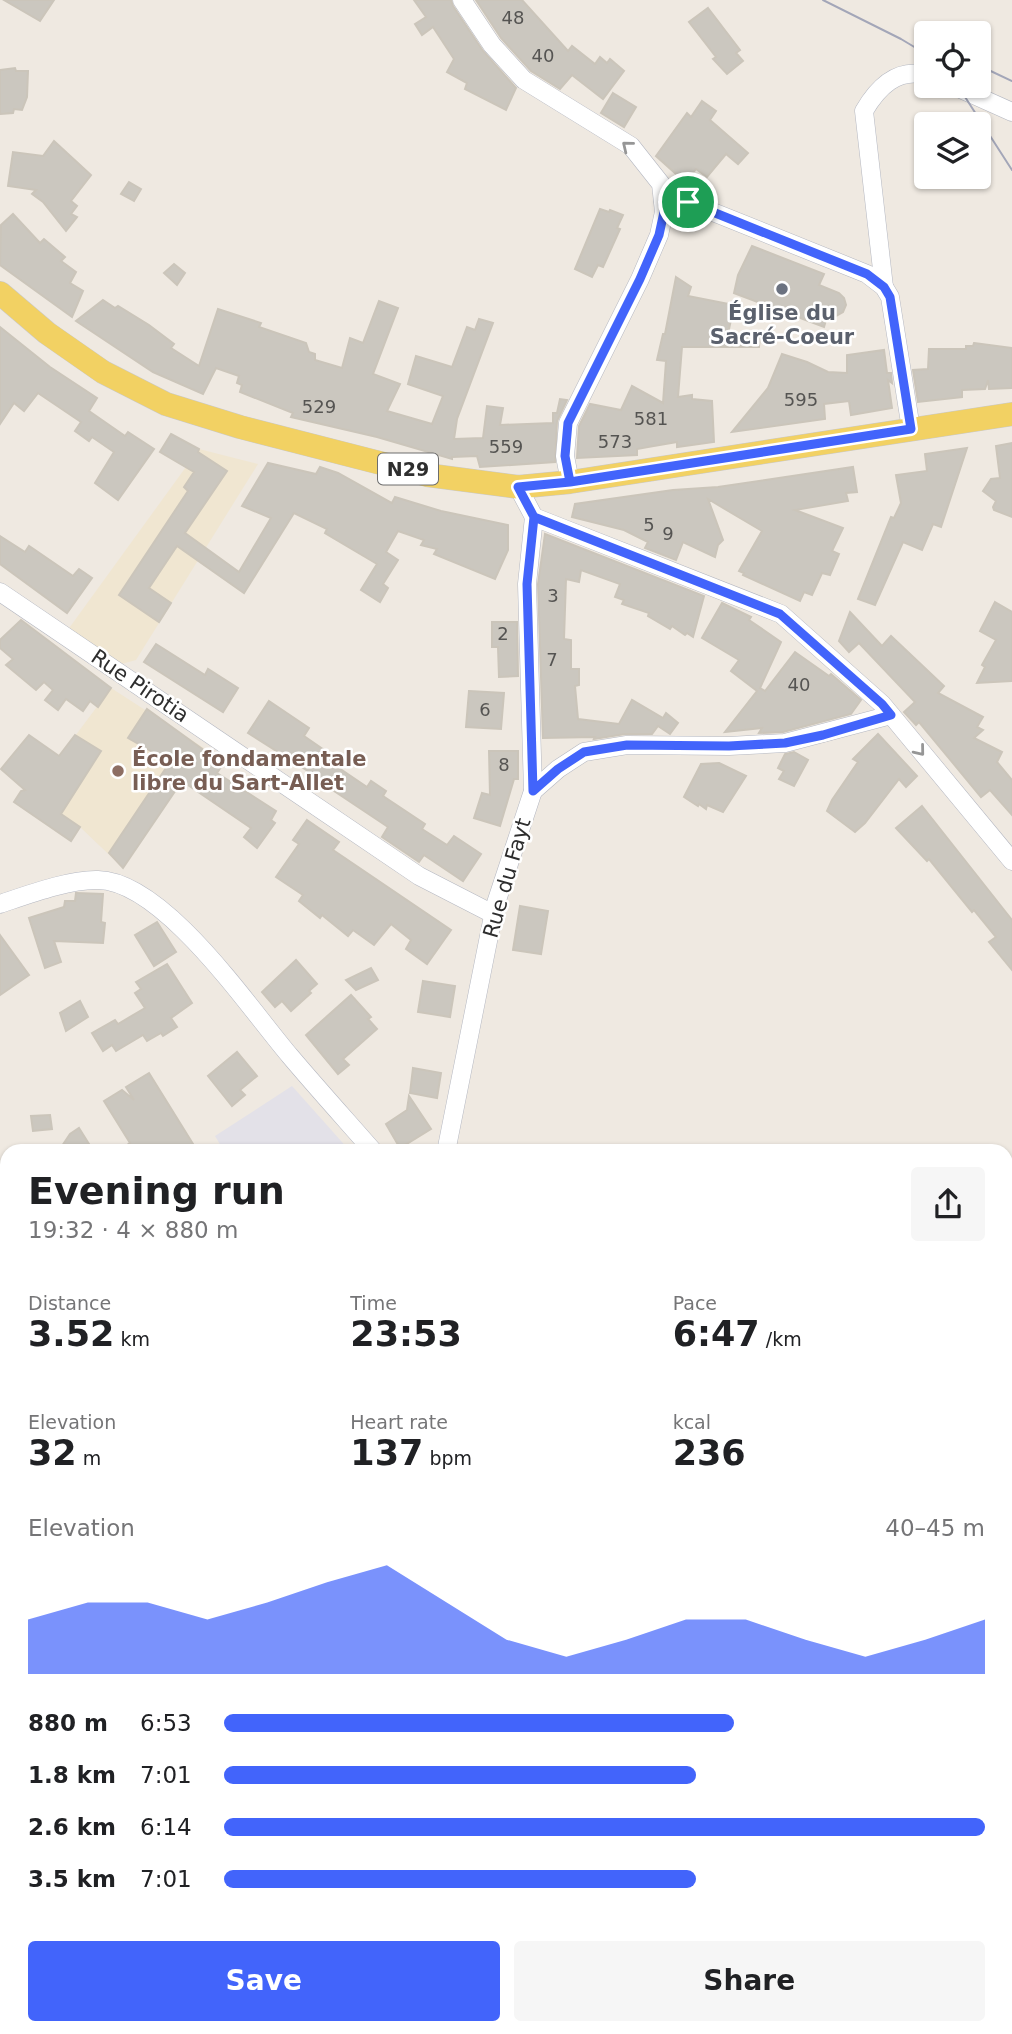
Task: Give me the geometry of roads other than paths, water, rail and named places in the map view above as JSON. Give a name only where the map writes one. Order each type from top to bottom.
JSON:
[{"type":"main road","name":"N29","points":[[0,293],[47,333],[103,372],[166,404],[240,427],[427,475],[518,487],[570,482],[1012,414]]},
{"type":"street","points":[[462,0],[492,45],[524,80],[631,146],[661,184],[664,212],[659,235],[568,423],[565,456],[570,482]]},
{"type":"street","points":[[884,287],[864,111],[874,93],[902,74],[914,72]]},
{"type":"street","points":[[977,98],[1010,115]]},
{"type":"street","points":[[663,201],[688,202],[867,274],[884,287],[890,297],[911,429]]},
{"type":"street","points":[[518,487],[534,517],[780,614],[882,704],[1012,861]]},
{"type":"street","name":"Rue du Fayt","points":[[448,1144],[493,914],[533,791],[527,584],[534,517]]},
{"type":"street","name":"Rue Pirotia","points":[[0,592],[419,876],[493,914]]},
{"type":"street","points":[[533,791],[558,769],[584,752],[627,745],[729,746],[785,743],[891,715]]},
{"type":"street","points":[[0,904],[46,889],[98,880],[128,887],[139,894],[161,909],[198,945],[367,1144]]},
{"type":"tram line","points":[[823,0],[914,47]]},
{"type":"tram line","points":[[991,71],[1012,81]]},
{"type":"tram line","points":[[966,98],[1012,170]]},
{"type":"place","name":"Église du Sacré-Coeur","points":[[782,289]]},
{"type":"place","name":"École fondamentale libre du Sart-Allet","points":[[118,771]]}]
